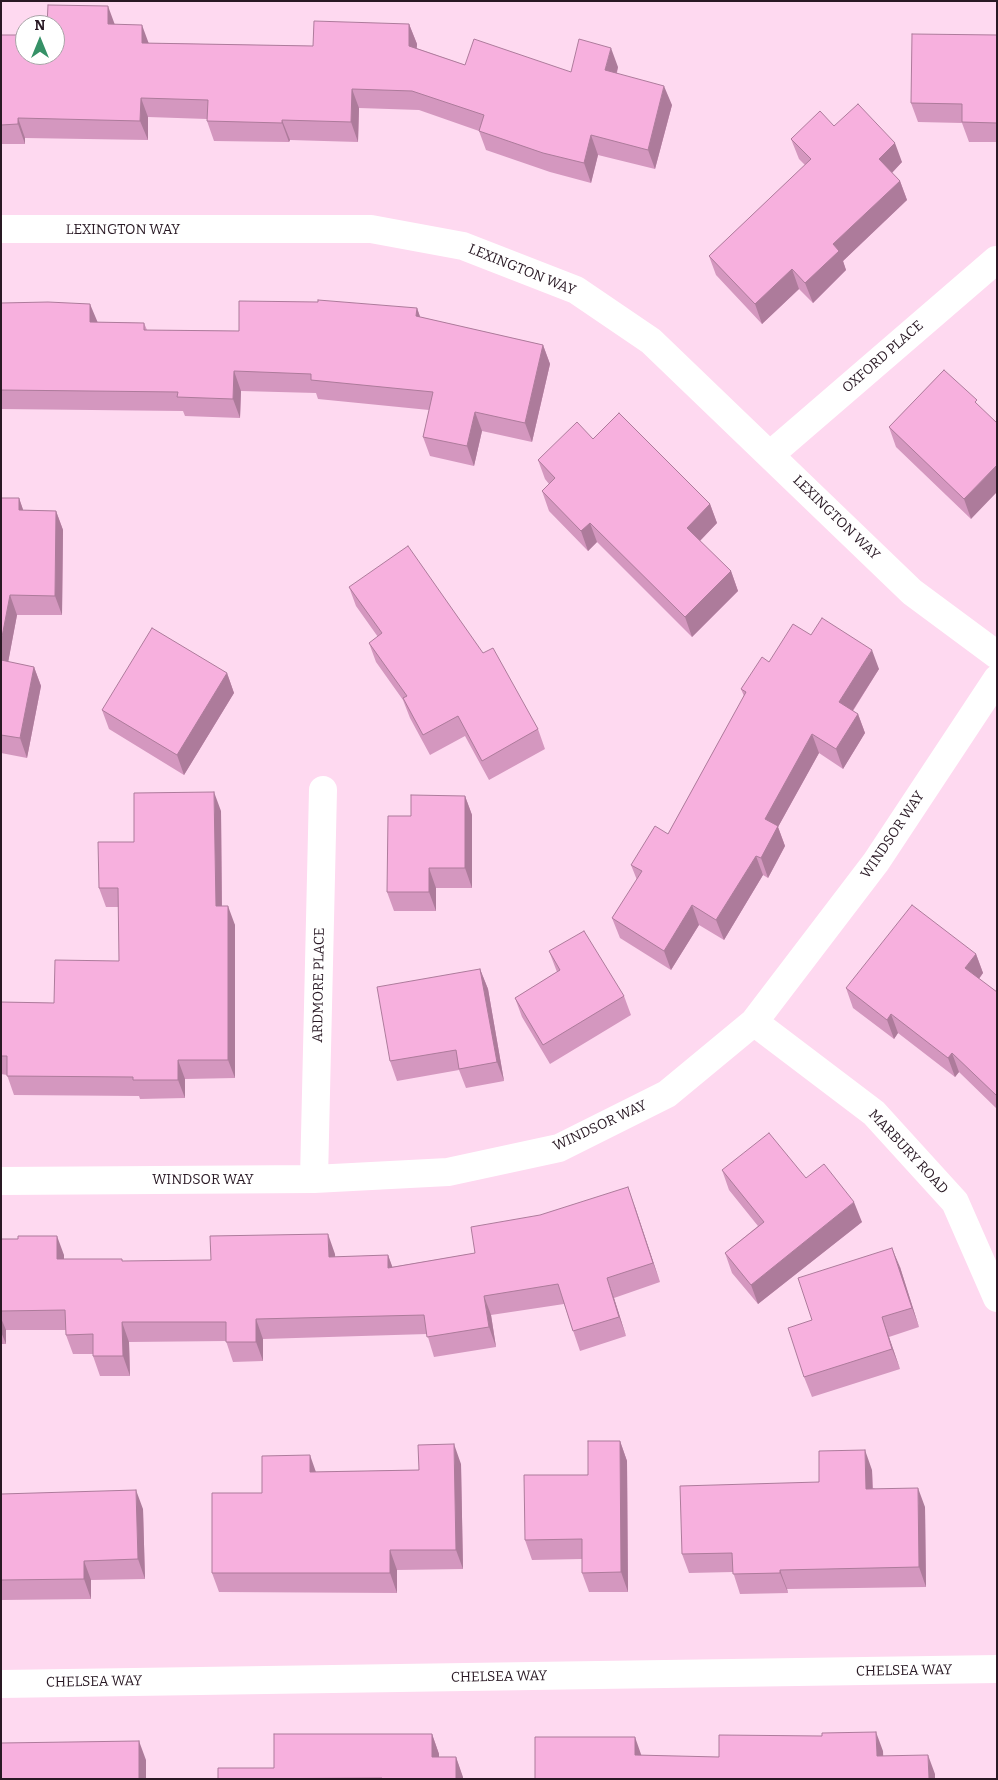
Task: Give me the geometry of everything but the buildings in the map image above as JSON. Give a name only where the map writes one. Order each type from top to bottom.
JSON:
[{"type":"street","name":"LEXINGTON WAY","points":[[1,229],[371,229],[463,246],[576,290],[651,341],[771,454],[912,592],[997,655]]},
{"type":"street","name":"OXFORD PLACE","points":[[771,454],[996,260]]},
{"type":"street","name":"WINDSOR WAY","points":[[1,1181],[314,1179],[448,1172],[559,1148],[667,1094],[754,1022],[876,862],[997,680]]},
{"type":"street","name":"ARDMORE PLACE","points":[[314,1179],[323,790]]},
{"type":"street","name":"MARBURY ROAD","points":[[754,1022],[874,1113],[955,1202],[997,1298]]},
{"type":"street","name":"CHELSEA WAY","points":[[1,1684],[997,1669]]}]
